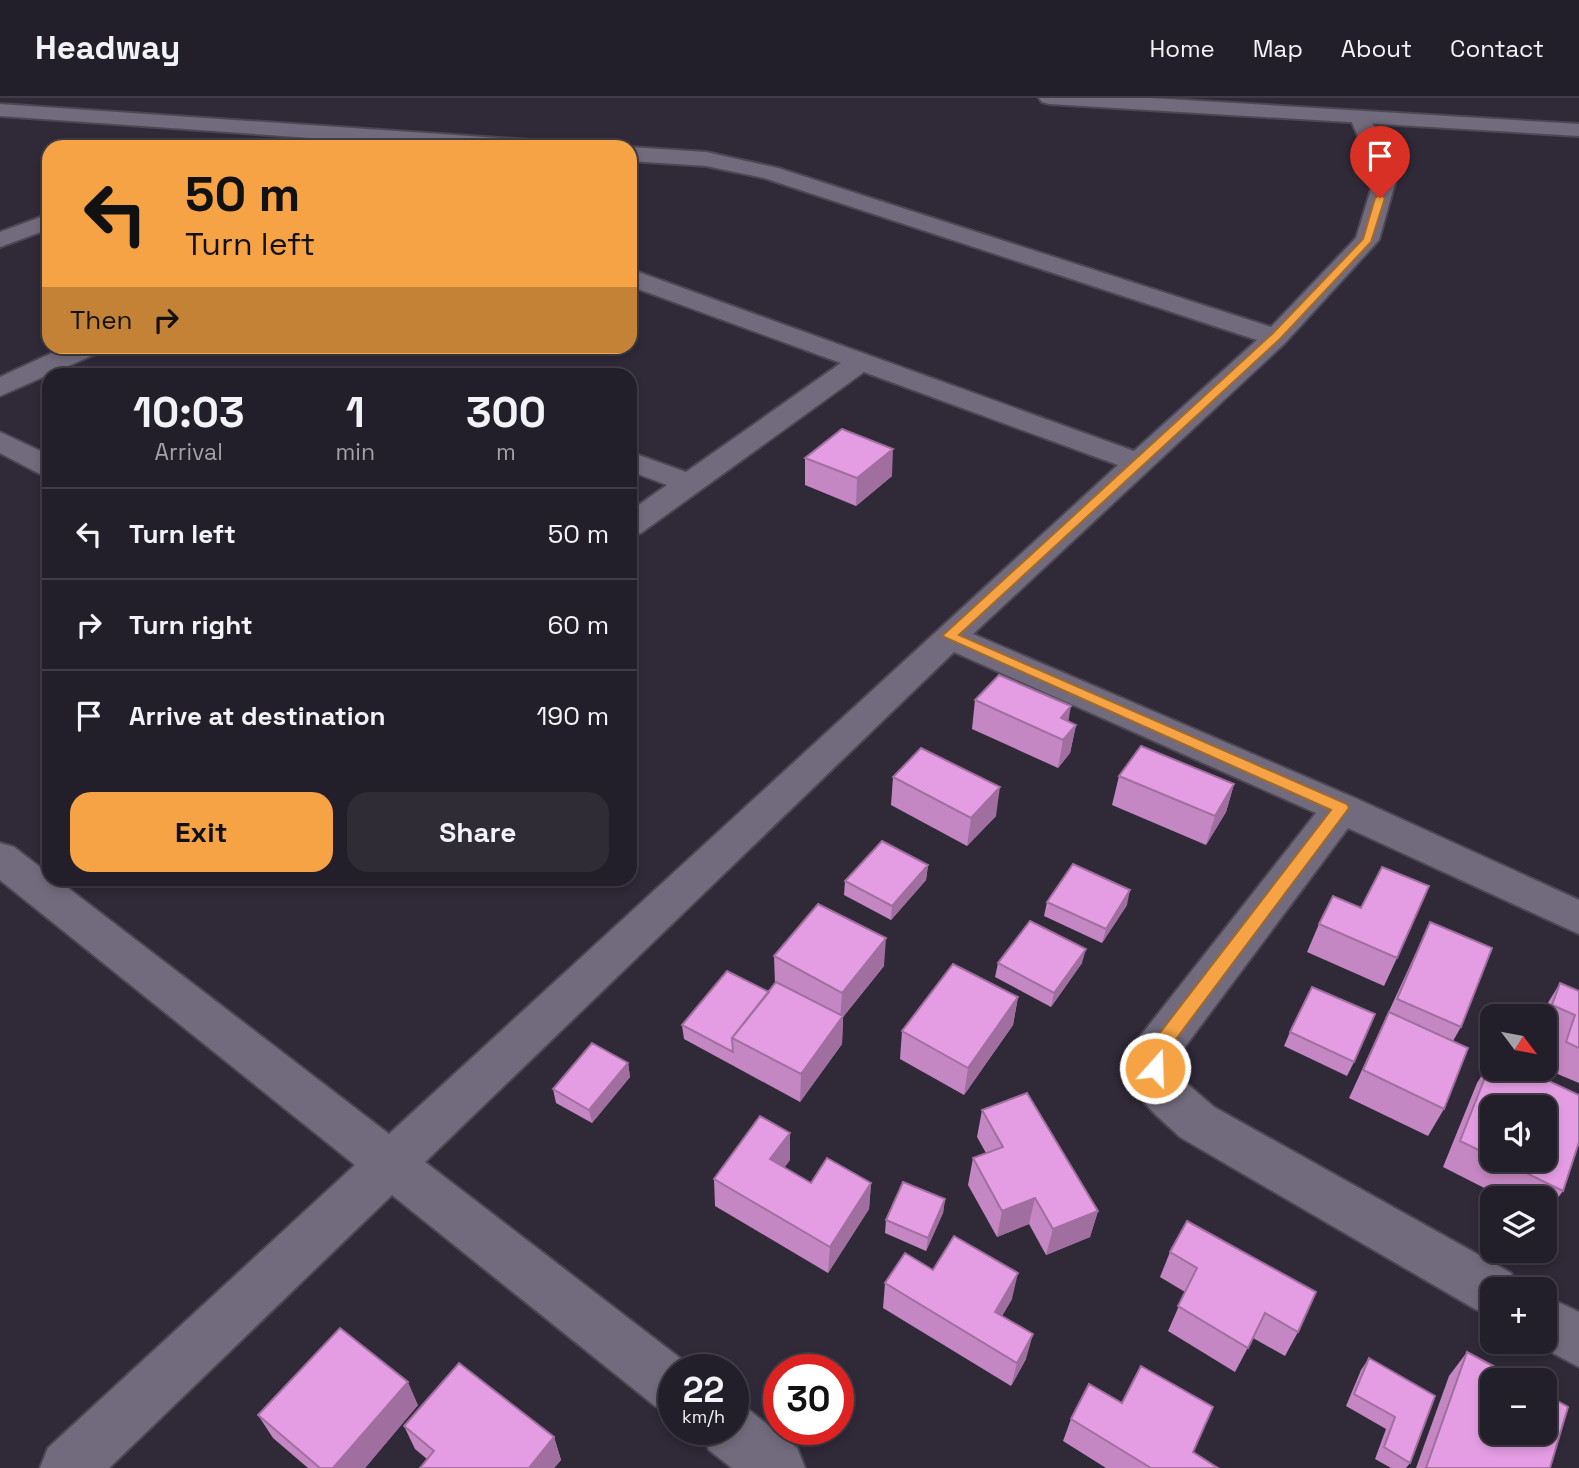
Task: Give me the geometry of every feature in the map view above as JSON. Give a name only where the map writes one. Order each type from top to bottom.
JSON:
[{"type":"street","points":[[1049,98],[1579,130]]},
{"type":"street","points":[[0,110],[431,140]]},
{"type":"street","points":[[68,1468],[949,636],[1276,337],[1367,240],[1386,176],[1360,118]]},
{"type":"street","points":[[264,140],[290,130]]},
{"type":"street","points":[[637,154],[706,159],[760,170],[1276,337]]},
{"type":"street","points":[[0,240],[42,224]]},
{"type":"street","points":[[637,280],[1140,463]]},
{"type":"street","points":[[43,368],[73,354]]},
{"type":"street","points":[[637,522],[860,362]]},
{"type":"street","points":[[0,388],[42,368]]},
{"type":"street","points":[[0,441],[42,463]]},
{"type":"street","points":[[637,464],[688,483]]},
{"type":"street","points":[[949,636],[1341,808],[1579,918]]},
{"type":"street","points":[[1341,808],[1155,1052],[1155,1084],[1196,1122],[1480,1284]]},
{"type":"street","points":[[0,859],[658,1374]]},
{"type":"street","points":[[1557,1328],[1579,1341]]},
{"type":"street","points":[[748,1445],[777,1468]]},
{"type":"building","points":[[842,429],[893,449],[857,478],[805,458]]},
{"type":"building","points":[[999,675],[1071,706],[1061,718],[1076,725],[1063,740],[975,700]]},
{"type":"building","points":[[1141,746],[1234,784],[1215,816],[1119,776]]},
{"type":"building","points":[[921,748],[1000,787],[971,818],[893,777]]},
{"type":"building","points":[[882,841],[928,865],[892,906],[845,881]]},
{"type":"building","points":[[1073,864],[1130,890],[1106,929],[1047,902]]},
{"type":"building","points":[[1382,867],[1429,886],[1397,958],[1319,924],[1333,896],[1361,908]]},
{"type":"building","points":[[818,904],[886,938],[842,993],[774,956]]},
{"type":"building","points":[[1030,921],[1086,949],[1054,993],[998,963]]},
{"type":"building","points":[[1430,922],[1492,948],[1461,1027],[1397,999]]},
{"type":"building","points":[[953,964],[1018,997],[968,1068],[902,1031]]},
{"type":"building","points":[[727,971],[769,992],[732,1038],[733,1052],[682,1025]]},
{"type":"building","points":[[776,982],[843,1016],[801,1074],[732,1038]]},
{"type":"building","points":[[1560,983],[1579,991],[1579,1048],[1566,1042],[1575,1015],[1558,1008],[1558,1004],[1552,1004]]},
{"type":"building","points":[[1312,987],[1375,1014],[1354,1062],[1290,1032]]},
{"type":"building","points":[[1389,1012],[1468,1048],[1444,1109],[1363,1070]]},
{"type":"building","points":[[592,1043],[628,1063],[589,1110],[553,1089]]},
{"type":"building","points":[[1483,1082],[1551,1082],[1579,1095],[1579,1142],[1563,1191],[1524,1172],[1557,1172],[1557,1095],[1480,1095],[1480,1151],[1460,1141]]},
{"type":"building","points":[[1027,1093],[1098,1211],[1053,1229],[1035,1198],[1002,1211],[973,1158],[1003,1147],[982,1110]]},
{"type":"building","points":[[760,1116],[790,1133],[770,1159],[811,1183],[827,1158],[871,1183],[830,1247],[714,1179]]},
{"type":"building","points":[[903,1182],[945,1199],[928,1238],[886,1220]]},
{"type":"building","points":[[1187,1221],[1316,1292],[1298,1332],[1265,1313],[1248,1348],[1178,1306],[1197,1268],[1170,1252]]},
{"type":"building","points":[[954,1236],[1018,1273],[995,1312],[1033,1334],[1017,1363],[885,1283],[905,1253],[933,1270]]},
{"type":"building","points":[[340,1328],[408,1382],[333,1468],[320,1468],[258,1415]]},
{"type":"building","points":[[1467,1352],[1497,1368],[1480,1368],[1480,1445],[1557,1445],[1550,1468],[1426,1468]]},
{"type":"building","points":[[1369,1358],[1435,1396],[1410,1463],[1384,1447],[1395,1417],[1354,1394]]},
{"type":"building","points":[[459,1363],[554,1437],[529,1468],[420,1468],[434,1451],[404,1426]]},
{"type":"building","points":[[1141,1366],[1213,1407],[1193,1452],[1218,1468],[1151,1468],[1071,1419],[1089,1384],[1122,1403]]},
{"type":"building","points":[[1557,1401],[1568,1407],[1557,1444]]},
{"type":"route","points":[[1155,1068],[1155,1052],[1341,808],[949,636],[1276,337],[1367,240],[1380,198]]}]
